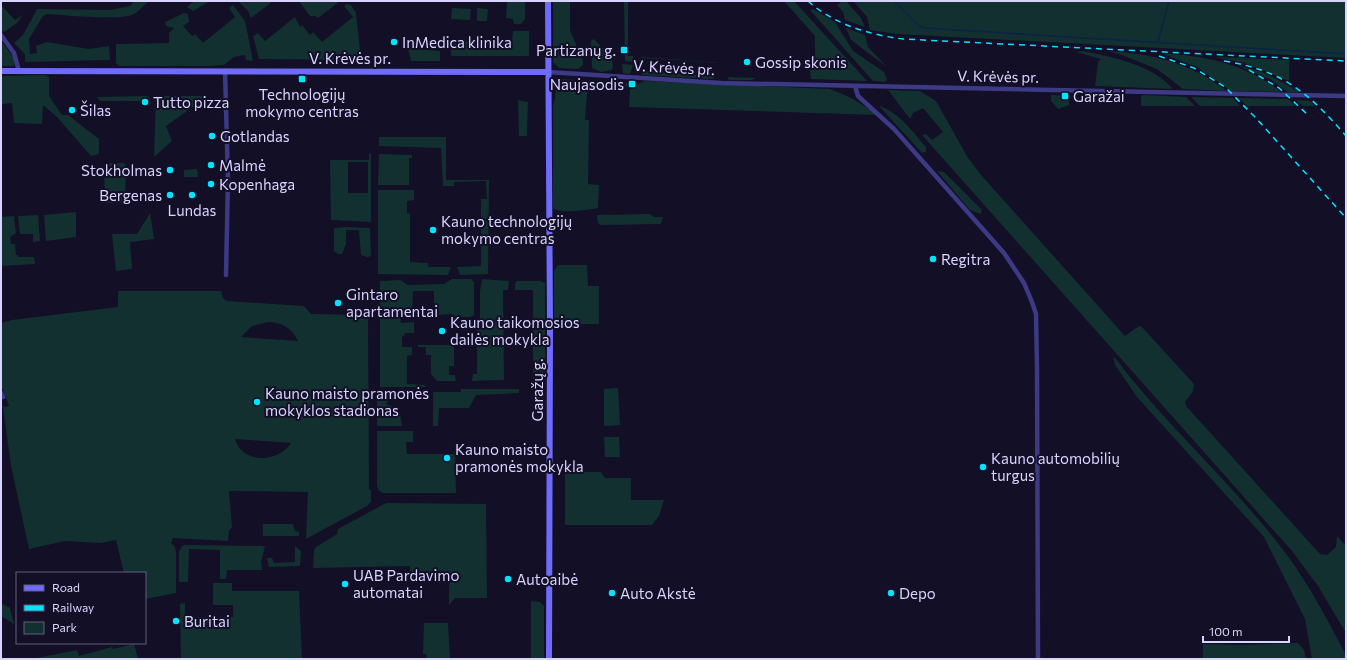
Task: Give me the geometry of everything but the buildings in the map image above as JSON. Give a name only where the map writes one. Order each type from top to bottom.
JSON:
[{"type":"street","points":[[548,1],[548,72]]},
{"type":"street","points":[[1,35],[14,53],[19,71]]},
{"type":"street","name":"V. Krėvės pr.","points":[[1,71],[548,72],[721,83],[1346,96]]},
{"type":"street","points":[[225,71],[228,180],[226,276]]},
{"type":"street","name":"Garažų g.","points":[[548,72],[550,320],[549,659]]},
{"type":"street","points":[[855,86],[858,96],[894,129],[1004,254],[1020,277],[1036,314],[1038,659]]},
{"type":"street","points":[[1,393],[1,397]]},
{"type":"green space","points":[[134,1],[148,2],[136,13],[128,16],[93,17],[47,14],[43,16],[29,39],[30,54],[37,53],[36,46],[47,42],[89,49],[109,46],[110,60],[25,62],[25,54],[14,43],[23,35],[37,9],[110,10],[130,6]]},
{"type":"green space","points":[[194,1],[210,1],[193,11],[187,7]]},
{"type":"green space","points":[[238,1],[273,1],[251,18],[248,11]]},
{"type":"green space","points":[[299,1],[340,1],[318,18],[315,16],[310,16]]},
{"type":"green space","points":[[507,1],[525,1],[525,19],[521,24],[514,24],[513,19],[506,18]]},
{"type":"green space","points":[[553,1],[570,1],[570,30],[583,61],[583,65],[578,69],[559,68],[553,62]]},
{"type":"green space","points":[[624,1],[628,1],[628,56],[633,56],[634,62],[625,61]]},
{"type":"green space","points":[[784,1],[794,1],[867,81],[811,79],[809,62],[815,62],[815,36]]},
{"type":"green space","points":[[842,1],[846,1],[861,18],[865,27],[845,20],[843,12],[837,5]]},
{"type":"green space","points":[[1346,1],[1346,58],[898,34],[870,30],[867,17],[854,2]]},
{"type":"green space","points":[[347,4],[351,5],[356,13],[361,60],[259,59],[253,36],[258,33],[265,41],[295,17],[300,27],[302,25],[310,35],[313,32],[322,42],[353,17],[344,6]]},
{"type":"green space","points":[[1,5],[15,20],[23,15],[17,23],[4,32],[1,30]]},
{"type":"green space","points":[[233,5],[245,21],[253,61],[246,60],[245,55],[234,57],[224,65],[210,66],[119,66],[116,63],[116,44],[169,43],[169,33],[174,28],[166,26],[165,22],[184,13],[188,14],[189,22],[183,26],[192,36],[195,34],[203,43],[235,17],[229,8]]},
{"type":"green space","points":[[452,8],[471,9],[470,20],[451,19]]},
{"type":"green space","points":[[477,8],[488,9],[487,21],[477,21]]},
{"type":"green space","points":[[813,9],[835,22],[853,51],[884,72],[887,80],[885,82],[873,81],[810,10]]},
{"type":"green space","points":[[846,28],[865,35],[868,47],[887,67],[851,40]]},
{"type":"green space","points":[[513,31],[529,31],[529,56],[451,56],[451,41],[512,41]]},
{"type":"green space","points":[[594,39],[610,57],[613,66],[612,70],[601,72],[592,68],[591,41]]},
{"type":"green space","points":[[406,40],[416,42],[416,49],[440,51],[440,61],[411,61]]},
{"type":"green space","points":[[1,41],[15,59],[14,66],[1,66]]},
{"type":"green space","points":[[1083,51],[1119,59],[1143,68],[1165,81],[1173,89],[1095,86],[1098,62],[1101,59],[1076,52]]},
{"type":"green space","points":[[1107,51],[1140,54],[1170,61],[1198,73],[1227,91],[1183,89],[1157,69],[1122,55]]},
{"type":"green space","points":[[1163,54],[1194,56],[1225,63],[1255,75],[1281,92],[1231,91],[1197,67]]},
{"type":"green space","points":[[641,57],[718,63],[642,58]]},
{"type":"green space","points":[[1214,57],[1289,60],[1289,81],[1245,63]]},
{"type":"green space","points":[[622,64],[633,65],[630,74],[623,73]]},
{"type":"green space","points":[[1234,64],[1265,73],[1300,92],[1288,92],[1270,79]]},
{"type":"green space","points":[[640,71],[715,76],[713,79],[643,75]]},
{"type":"green space","points":[[45,75],[49,77],[49,96],[62,115],[68,115],[99,139],[99,154],[91,156],[57,117],[43,105],[42,124],[14,123],[12,103],[3,104],[1,107],[1,76]]},
{"type":"green space","points":[[727,77],[756,78],[752,80],[729,80]]},
{"type":"green space","points":[[562,79],[620,83],[620,90],[589,91],[587,93],[585,120],[589,120],[588,184],[599,185],[598,208],[561,211],[553,208],[553,106],[556,84]]},
{"type":"green space","points":[[645,81],[829,89],[854,100],[877,115],[629,107],[630,89],[625,86],[626,83],[637,84]]},
{"type":"green space","points":[[888,90],[920,91],[936,101],[968,158],[982,176],[1125,336],[1139,326],[1142,327],[1194,384],[1193,391],[1185,402],[1187,407],[1320,554],[1327,555],[1336,547],[1337,536],[1346,546],[1346,633],[1318,586],[1292,551],[922,135],[926,134],[932,140],[943,132],[923,108],[913,113],[910,119]]},
{"type":"green space","points":[[1051,95],[1069,96],[1069,105],[1058,109],[1051,101]]},
{"type":"green space","points":[[1143,95],[1186,97],[1195,106],[1141,106],[1141,97]]},
{"type":"green space","points":[[148,96],[148,101],[100,101],[97,97]]},
{"type":"green space","points":[[156,96],[208,96],[166,126],[172,141],[154,157]]},
{"type":"green space","points":[[1191,97],[1233,98],[1240,106],[1200,106]]},
{"type":"green space","points":[[1239,98],[1288,99],[1296,106],[1247,106]]},
{"type":"green space","points":[[518,100],[528,102],[527,136],[519,136]]},
{"type":"green space","points":[[1296,100],[1310,101],[1316,106],[1303,106]]},
{"type":"green space","points":[[879,106],[893,113],[905,123],[926,147],[926,152],[922,153]]},
{"type":"green space","points":[[379,137],[446,137],[446,180],[489,180],[488,274],[460,275],[457,267],[481,266],[481,199],[487,199],[486,181],[454,182],[454,186],[443,186],[441,148],[379,146]]},
{"type":"green space","points":[[369,153],[371,154],[371,222],[331,220],[330,160],[369,160]],"holes":[[[348,162],[368,162],[368,193],[348,193]]]},
{"type":"green space","points":[[379,154],[412,155],[412,158],[409,158],[409,185],[378,185]]},
{"type":"green space","points":[[106,163],[124,163],[126,166],[125,203],[107,203],[105,201],[104,166]]},
{"type":"green space","points":[[197,169],[198,177],[184,177],[184,170]]},
{"type":"green space","points":[[937,171],[944,172],[982,210],[981,214],[970,210]]},
{"type":"green space","points":[[378,190],[414,190],[414,200],[407,201],[407,213],[410,214],[410,262],[428,263],[428,267],[451,267],[448,275],[378,274]]},
{"type":"green space","points":[[76,212],[76,237],[46,241],[44,215]]},
{"type":"green space","points":[[150,213],[154,239],[130,242],[132,269],[116,271],[112,234],[137,234]]},
{"type":"green space","points":[[650,214],[654,217],[663,217],[661,224],[601,225],[598,223],[597,215]]},
{"type":"green space","points":[[38,215],[40,241],[33,242],[33,234],[20,234],[18,216]]},
{"type":"green space","points":[[14,216],[16,233],[10,237],[11,244],[15,244],[16,255],[18,255],[18,257],[34,257],[35,264],[1,266],[1,217]]},
{"type":"green space","points":[[334,228],[370,228],[371,256],[367,257],[361,255],[359,230],[346,230],[346,244],[342,254],[338,254],[334,251]]},
{"type":"green space","points":[[558,265],[587,265],[588,286],[599,286],[599,324],[562,324],[554,317],[554,271]]},
{"type":"green space","points":[[452,279],[471,279],[474,282],[474,315],[470,317],[452,317],[452,314],[434,315],[434,291],[413,291],[412,314],[400,318],[401,323],[414,322],[414,333],[405,333],[402,337],[402,347],[412,347],[412,355],[407,356],[407,384],[425,385],[426,387],[380,387],[380,281],[400,280],[408,285],[444,284]]},
{"type":"green space","points":[[482,279],[509,281],[508,290],[503,290],[504,380],[472,381],[473,374],[477,374],[477,327],[480,323],[480,291]]},
{"type":"green space","points":[[517,281],[540,281],[545,283],[545,373],[541,380],[533,380],[533,290],[515,290],[515,284]]},
{"type":"green space","points":[[118,291],[221,291],[223,298],[227,301],[304,306],[311,314],[368,315],[369,489],[371,490],[371,502],[367,506],[306,539],[308,492],[229,491],[232,527],[229,531],[228,541],[173,538],[171,543],[175,547],[176,552],[176,593],[146,599],[146,572],[124,572],[116,540],[101,543],[65,541],[29,549],[11,466],[3,407],[1,407],[1,404],[4,407],[9,406],[1,385],[1,323],[12,320],[118,307]],"holes":[[[273,322],[290,329],[298,341],[241,337],[252,326]],[[235,439],[291,443],[285,450],[278,454],[261,458],[252,457],[245,453],[239,447]]]},
{"type":"green space","points":[[418,345],[454,345],[454,366],[449,366],[449,375],[455,375],[456,381],[437,381],[431,374],[431,355],[426,355],[426,347],[418,347]]},
{"type":"green space","points":[[1113,358],[1115,358],[1135,384],[1267,529],[1303,579],[1346,655],[1346,659],[1312,659],[1305,619],[1264,537],[1137,397],[1115,365]]},
{"type":"green space","points":[[618,388],[620,425],[604,426],[604,389]]},
{"type":"green space","points":[[461,389],[519,389],[519,393],[476,395],[469,408],[439,408],[438,426],[433,426],[433,392],[461,392]]},
{"type":"green space","points":[[382,393],[389,393],[390,397],[386,404],[396,409],[401,418],[402,426],[377,426],[377,399]]},
{"type":"green space","points":[[377,431],[413,431],[413,442],[406,442],[407,454],[454,454],[455,441],[456,493],[383,493],[379,491],[377,486]]},
{"type":"green space","points":[[604,437],[619,437],[620,457],[605,457]]},
{"type":"green space","points":[[565,472],[601,472],[605,478],[631,478],[631,500],[664,500],[659,516],[652,525],[565,525]]},
{"type":"green space","points":[[386,503],[486,504],[487,598],[455,598],[449,605],[449,580],[410,581],[410,566],[313,568],[314,550],[316,547],[337,534],[338,529]]},
{"type":"green space","points":[[263,524],[293,524],[295,531],[299,532],[299,536],[263,536]]},
{"type":"green space","points":[[184,545],[265,546],[261,562],[262,570],[227,570],[226,579],[220,579],[220,550],[189,549],[188,582],[179,582],[179,552],[181,547]]},
{"type":"green space","points":[[295,546],[301,551],[300,566],[269,567],[267,558],[272,558],[274,563],[295,562]]},
{"type":"green space","points":[[213,583],[232,583],[232,591],[299,591],[302,659],[181,659],[180,604],[185,603],[185,617],[233,617],[233,605],[213,605]]},
{"type":"green space","points":[[531,601],[540,602],[544,606],[544,659],[531,659]]},
{"type":"green space","points":[[1,603],[10,608],[14,624],[1,616]]},
{"type":"green space","points":[[424,623],[448,623],[450,659],[427,659],[426,654],[423,654]]},
{"type":"green space","points":[[1298,643],[1304,650],[1306,659],[1203,659],[1203,644],[1242,645]]},
{"type":"green space","points":[[134,644],[138,659],[32,659],[77,650],[79,656],[112,647],[113,649]]},
{"type":"waterway","points":[[894,1],[919,26],[924,28],[1346,54]]},
{"type":"waterway","points":[[1158,41],[1169,1]]},
{"type":"railway","points":[[808,1],[829,16],[852,27],[878,35],[903,39],[1346,61]]},
{"type":"railway","points":[[1159,56],[1194,68],[1225,87],[1255,117],[1346,218]]},
{"type":"railway","points":[[1224,61],[1262,70],[1293,86],[1319,107],[1346,136]]},
{"type":"railway","points":[[1249,70],[1279,88],[1309,116]]},
{"type":"place","name":"InMedica klinika","points":[[394,42]]},
{"type":"place","name":"Partizanų g.","points":[[624,50]]},
{"type":"place","name":"Gossip skonis","points":[[747,62]]},
{"type":"place","name":"Technologijų mokymo centras","points":[[302,79]]},
{"type":"place","name":"Naujasodis","points":[[632,84]]},
{"type":"place","name":"Garažai","points":[[1065,96]]},
{"type":"place","name":"Tutto pizza","points":[[145,102]]},
{"type":"place","name":"Šilas","points":[[72,110]]},
{"type":"place","name":"Gotlandas","points":[[212,136]]},
{"type":"place","name":"Malmė","points":[[211,165]]},
{"type":"place","name":"Stokholmas","points":[[170,170]]},
{"type":"place","name":"Kopenhaga","points":[[211,184]]},
{"type":"place","name":"Bergenas","points":[[170,195]]},
{"type":"place","name":"Lundas","points":[[192,195]]},
{"type":"place","name":"Kauno technologijų mokymo centras","points":[[433,230]]},
{"type":"place","name":"Regitra","points":[[933,259]]},
{"type":"place","name":"Gintaro apartamentai","points":[[338,303]]},
{"type":"place","name":"Kauno taikomosios dailės mokykla","points":[[442,331]]},
{"type":"place","name":"Kauno maisto pramonės mokyklos stadionas","points":[[257,402]]},
{"type":"place","name":"Kauno maisto pramonės mokykla","points":[[447,458]]},
{"type":"place","name":"Kauno automobilių turgus","points":[[983,467]]},
{"type":"place","name":"Autoaibė","points":[[508,579]]},
{"type":"place","name":"UAB Pardavimo automatai","points":[[345,584]]},
{"type":"place","name":"Auto Akstė","points":[[612,593]]},
{"type":"place","name":"Depo","points":[[891,593]]},
{"type":"place","name":"Buritai","points":[[176,621]]}]
